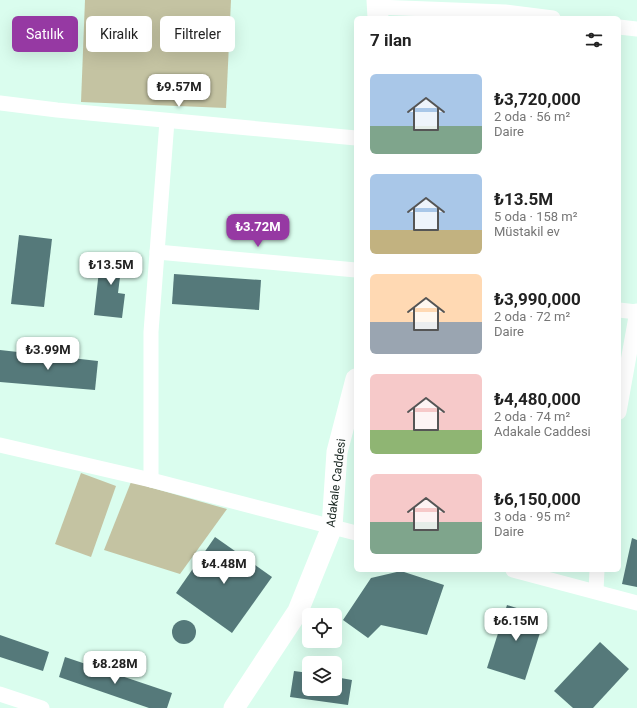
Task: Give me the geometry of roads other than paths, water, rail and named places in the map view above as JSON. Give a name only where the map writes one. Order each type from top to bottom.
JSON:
[{"type":"street","points":[[377,8],[504,12],[537,16]]},
{"type":"street","points":[[621,26],[637,29]]},
{"type":"street","points":[[0,103],[354,138]]},
{"type":"street","points":[[151,480],[151,332],[167,120]]},
{"type":"street","points":[[157,252],[354,270]]},
{"type":"street","points":[[621,310],[637,312],[621,401]]},
{"type":"street","name":"Adakale Caddesi","points":[[234,708],[298,611],[332,527],[337,452],[354,387]]},
{"type":"street","points":[[0,445],[151,480],[354,532]]},
{"type":"street","points":[[521,572],[637,603]]},
{"type":"street","points":[[596,591],[597,572]]},
{"type":"street","points":[[0,694],[42,708]]}]
